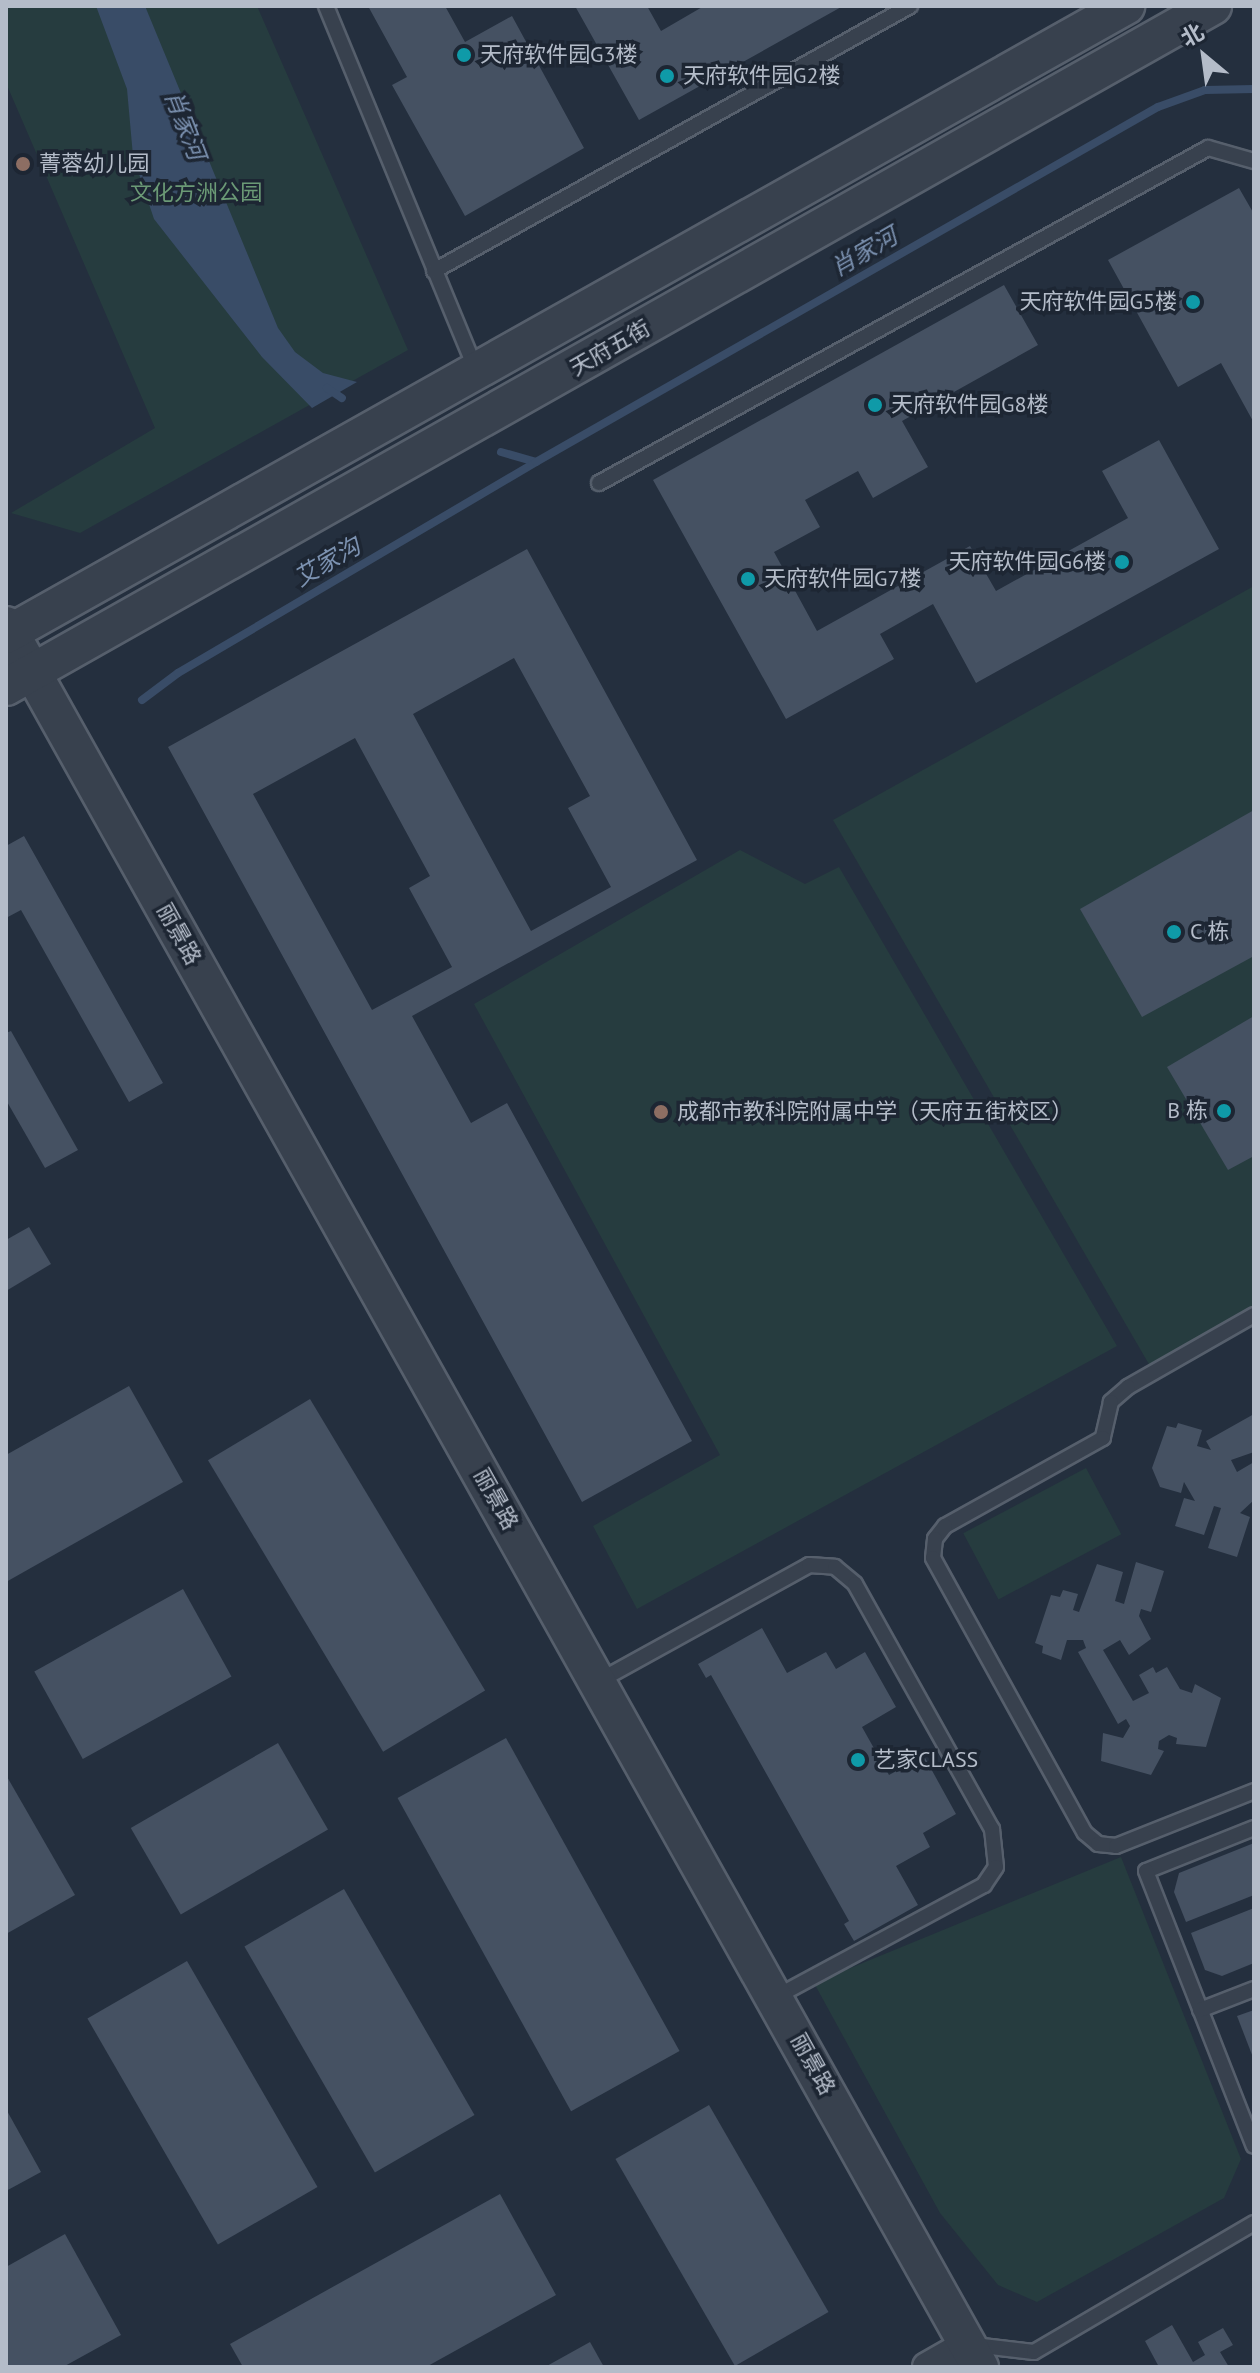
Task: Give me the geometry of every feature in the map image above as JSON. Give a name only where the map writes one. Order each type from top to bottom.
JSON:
[{"type":"street","name":"天府五街","points":[[7,631],[1126,6]]},
{"type":"street","name":"天府五街","points":[[19,680],[1213,6]]},
{"type":"street","name":"丽景路","points":[[7,631],[19,680],[599,1681],[974,2356]]},
{"type":"street","points":[[927,2367],[974,2356]]},
{"type":"lane","points":[[326,6],[470,356]]},
{"type":"lane","points":[[434,271],[910,6]]},
{"type":"lane","points":[[599,483],[1208,148],[1254,161]]},
{"type":"lane","points":[[1254,1315],[1128,1387],[1111,1402],[1103,1438],[945,1526],[935,1539],[933,1558],[1085,1833],[1098,1844],[1116,1846],[1254,1791]]},
{"type":"lane","points":[[599,1681],[809,1565],[823,1564],[846,1574],[992,1829],[996,1867],[984,1885],[776,1997]]},
{"type":"lane","points":[[1254,1828],[1146,1871],[1254,2146]]},
{"type":"lane","points":[[1200,2010],[1254,1989]]},
{"type":"lane","points":[[974,2356],[1034,2352],[1254,2223]]},
{"type":"green space","name":"文化方洲公园","points":[[6,6],[257,6],[408,350],[80,533],[11,513],[155,428],[6,83]]},
{"type":"green space","points":[[1254,586],[1254,1306],[1150,1366],[833,820]]},
{"type":"green space","points":[[740,850],[805,884],[839,867],[1117,1346],[637,1609],[593,1526],[720,1455],[474,1004]]},
{"type":"green space","points":[[1086,1468],[1121,1534],[998,1599],[963,1533]]},
{"type":"green space","points":[[1121,1857],[1241,2159],[1224,2198],[1037,2302],[998,2285],[940,2213],[814,1983]]},
{"type":"water","points":[[96,6],[145,6],[278,328],[295,352],[323,373],[357,382],[312,408],[262,357],[154,219],[133,156],[127,89]]},
{"type":"building","points":[[368,6],[445,6],[465,42],[512,16],[584,148],[465,216],[392,85],[407,77]]},
{"type":"building","name":"天府软件园G2楼","points":[[575,6],[647,6],[661,31],[704,6],[843,6],[639,120]]},
{"type":"building","name":"天府软件园G5楼","points":[[1239,188],[1254,214],[1254,423],[1221,363],[1178,387],[1108,260]]},
{"type":"building","points":[[1004,285],[1038,345],[902,421],[928,467],[873,498],[858,471],[805,500],[820,527],[774,552],[817,631],[970,546],[996,591],[1128,518],[1102,471],[1159,440],[1219,549],[976,683],[933,604],[880,634],[894,659],[786,719],[653,480]]},
{"type":"building","points":[[527,549],[697,860],[412,1016],[471,1123],[507,1103],[692,1441],[582,1502],[168,747]],"holes":[[[514,658],[590,796],[568,808],[611,887],[531,931],[413,714]],[[355,738],[430,876],[409,888],[452,967],[372,1010],[253,794]]]},
{"type":"building","name":"C 栋","points":[[1254,810],[1254,956],[1142,1017],[1080,909]]},
{"type":"building","points":[[24,836],[163,1083],[129,1102],[21,910],[6,918],[6,846]]},
{"type":"building","name":"B 栋","points":[[1254,1016],[1254,1156],[1228,1170],[1167,1067]]},
{"type":"building","points":[[11,1031],[78,1150],[45,1168],[6,1100],[6,1033]]},
{"type":"building","points":[[29,1227],[51,1264],[6,1291],[6,1240]]},
{"type":"building","points":[[129,1386],[183,1482],[6,1582],[6,1455]]},
{"type":"building","points":[[310,1399],[485,1690],[383,1752],[208,1460]]},
{"type":"building","points":[[1254,1414],[1254,1452],[1231,1460],[1237,1472],[1254,1462],[1254,1500],[1240,1513],[1250,1517],[1237,1557],[1208,1548],[1221,1508],[1214,1506],[1204,1535],[1175,1526],[1184,1498],[1195,1501],[1184,1482],[1181,1493],[1160,1487],[1152,1468],[1167,1426],[1176,1428],[1178,1423],[1202,1430],[1197,1446],[1211,1450],[1206,1441]]},
{"type":"building","points":[[1136,1562],[1164,1571],[1151,1612],[1141,1609],[1139,1616],[1151,1639],[1129,1655],[1120,1640],[1103,1650],[1133,1701],[1149,1693],[1139,1675],[1153,1667],[1156,1673],[1167,1667],[1180,1689],[1192,1693],[1195,1684],[1221,1698],[1206,1747],[1176,1744],[1177,1738],[1169,1735],[1159,1741],[1158,1749],[1164,1751],[1151,1775],[1101,1761],[1103,1733],[1123,1738],[1130,1726],[1126,1719],[1118,1724],[1078,1652],[1086,1648],[1083,1640],[1067,1640],[1061,1660],[1042,1653],[1043,1646],[1035,1643],[1051,1595],[1060,1597],[1063,1590],[1078,1594],[1073,1610],[1079,1612],[1097,1564],[1123,1572],[1115,1601],[1124,1604]]},
{"type":"building","points":[[183,1589],[231,1676],[83,1759],[34,1671]]},
{"type":"building","points":[[762,1628],[787,1673],[826,1652],[836,1669],[865,1652],[896,1707],[862,1727],[889,1775],[924,1756],[956,1814],[923,1833],[930,1847],[896,1866],[918,1905],[854,1941],[844,1924],[849,1921],[711,1675],[706,1678],[698,1664]]},
{"type":"building","points":[[506,1738],[680,2051],[571,2111],[398,1798]]},
{"type":"building","points":[[278,1743],[328,1830],[181,1915],[131,1828]]},
{"type":"building","points":[[6,1775],[75,1895],[6,1934]]},
{"type":"building","points":[[1254,1843],[1254,1895],[1186,1922],[1174,1892],[1179,1873]]},
{"type":"building","points":[[344,1889],[474,2115],[375,2173],[244,1947]]},
{"type":"building","points":[[1254,1908],[1254,1963],[1222,1976],[1205,1970],[1191,1933]]},
{"type":"building","points":[[187,1961],[318,2187],[218,2245],[87,2018]]},
{"type":"building","points":[[1254,2010],[1254,2060],[1237,2016]]},
{"type":"building","points":[[709,2105],[828,2312],[735,2366],[615,2159]]},
{"type":"building","points":[[6,2109],[41,2172],[6,2191]]},
{"type":"building","points":[[500,2194],[556,2295],[426,2367],[243,2367],[230,2344]]},
{"type":"building","points":[[65,2234],[121,2335],[63,2367],[6,2367],[6,2267]]},
{"type":"building","points":[[1172,2325],[1193,2362],[1205,2355],[1198,2342],[1223,2328],[1233,2345],[1220,2352],[1229,2367],[1159,2367],[1145,2341]]},
{"type":"building","points":[[590,2342],[604,2367],[545,2367]]},
{"type":"waterway","name":"肖家河","points":[[142,700],[178,673],[536,462],[1158,107],[1205,90],[1254,89]]},
{"type":"waterway","name":"肖家河","points":[[327,388],[342,398]]},
{"type":"waterway","name":"肖家河","points":[[501,452],[536,462]]},
{"type":"place","name":"天府软件园G3楼","points":[[464,55]]},
{"type":"place","name":"天府软件园G2楼","points":[[667,76]]},
{"type":"place","name":"菁蓉幼儿园","points":[[23,164]]},
{"type":"place","name":"天府软件园G5楼","points":[[1193,302]]},
{"type":"place","name":"天府软件园G8楼","points":[[875,405]]},
{"type":"place","name":"天府软件园G6楼","points":[[1122,562]]},
{"type":"place","name":"天府软件园G7楼","points":[[748,579]]},
{"type":"place","name":"C 栋","points":[[1174,932]]},
{"type":"place","name":"B 栋","points":[[1224,1111]]},
{"type":"place","name":"成都市教科院附属中学（天府五街校区）","points":[[661,1112]]},
{"type":"place","name":"艺家CLASS","points":[[858,1760]]},
{"type":"water label","name":"艾家沟","points":[[327,562]]}]
